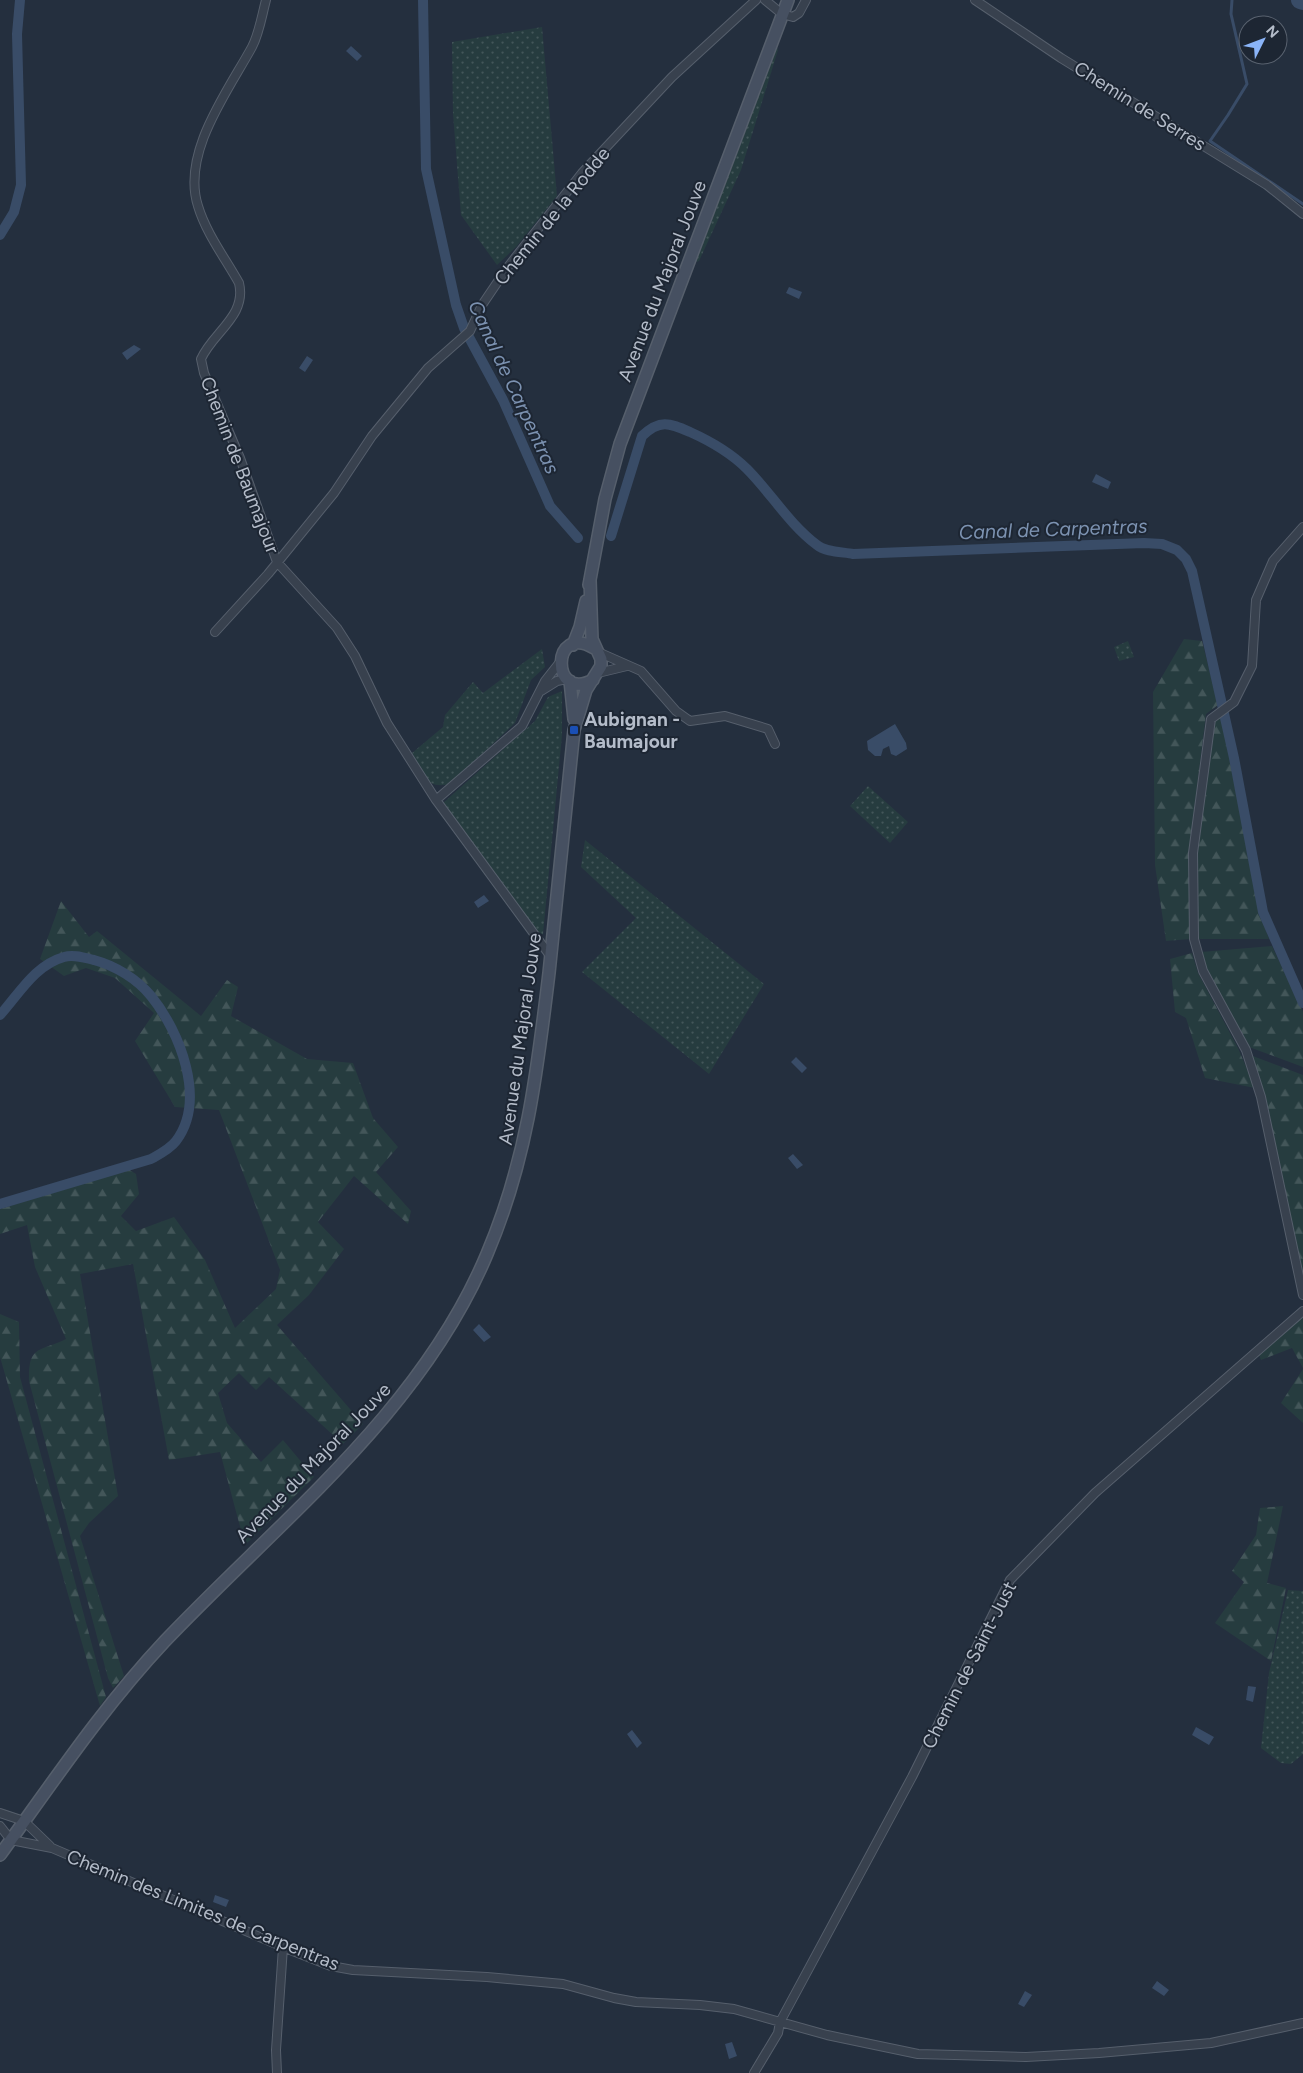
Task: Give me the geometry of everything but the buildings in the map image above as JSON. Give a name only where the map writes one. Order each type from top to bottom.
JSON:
[{"type":"main road","name":"Avenue du Majoral Jouve","points":[[574,730],[569,680],[563,674],[560,662],[562,654],[573,645],[580,626],[605,499],[620,444],[788,0]]},
{"type":"main road","name":"Avenue du Majoral Jouve","points":[[0,1855],[114,1700],[142,1667],[388,1413],[437,1347],[456,1316],[486,1257],[519,1164],[533,1101],[551,957],[574,730],[581,704],[601,666],[591,629],[590,580]]},
{"type":"main road","points":[[573,645],[580,643],[596,650]]},
{"type":"main road","points":[[569,680],[582,684],[596,676]]},
{"type":"street","name":"Chemin de Baumajour","points":[[266,0],[252,46],[230,82],[203,139],[197,158],[194,179],[198,207],[239,283],[241,292],[241,301],[236,312],[209,345],[201,359],[204,373],[240,458],[277,562],[337,628],[355,656],[387,723],[436,800],[551,957]]},
{"type":"street","name":"Chemin de la Rodde","points":[[215,632],[277,562],[334,492],[372,436],[422,375],[444,352],[463,339],[470,331],[482,305],[507,268],[582,173],[672,77],[756,0]]},
{"type":"street","points":[[765,0],[782,14],[793,17],[800,13],[806,0]]},
{"type":"street","name":"Chemin de Serres","points":[[975,0],[1061,58],[1267,185],[1303,214]]},
{"type":"street","points":[[1303,527],[1273,561],[1256,600],[1252,666],[1234,702],[1228,708],[1217,712],[1210,719],[1193,853],[1194,939],[1203,971],[1246,1050],[1261,1097],[1303,1295]]},
{"type":"street","points":[[596,650],[641,671],[683,717],[690,721],[725,716],[768,729],[775,744]]},
{"type":"street","points":[[436,800],[517,731],[529,717],[540,692],[560,662]]},
{"type":"street","points":[[596,676],[617,667],[629,666]]},
{"type":"street","points":[[540,692],[557,681],[569,680]]},
{"type":"street","name":"Chemin de Saint-Just","points":[[754,2073],[778,2033],[780,2022],[912,1777],[1010,1580],[1096,1493],[1303,1311]]},
{"type":"street","points":[[0,1813],[24,1821]]},
{"type":"street","name":"Chemin des Limites de Carpentras","points":[[24,1821],[52,1848]]},
{"type":"street","points":[[0,1826],[12,1838]]},
{"type":"street","name":"Chemin des Limites de Carpentras","points":[[12,1838],[52,1848],[331,1966],[353,1970],[487,1977],[563,1984],[614,1998],[725,2008],[918,2054],[1026,2057],[1210,2043],[1303,2023]]},
{"type":"street","points":[[277,2073],[276,2050],[283,1947]]},
{"type":"green space","points":[[542,27],[557,196],[516,247],[497,265],[461,215],[453,114],[452,42]]},
{"type":"green space","points":[[777,48],[778,50],[741,170],[699,261],[696,262]]},
{"type":"green space","points":[[1184,639],[1202,641],[1218,705],[1206,714],[1189,852],[1190,939],[1166,941],[1155,865],[1153,692]]},
{"type":"green space","points":[[1128,641],[1134,657],[1119,661],[1114,647]]},
{"type":"green space","points":[[542,649],[545,667],[531,680],[515,723],[450,784],[441,785],[429,782],[412,753],[443,727],[445,715],[473,682],[483,693]]},
{"type":"green space","points":[[562,691],[562,735],[543,934],[538,936],[443,803],[535,721],[548,697]]},
{"type":"green space","points":[[1222,715],[1258,908],[1269,939],[1198,939],[1196,857],[1214,719]]},
{"type":"green space","points":[[868,786],[908,822],[890,843],[850,806]]},
{"type":"green space","points":[[585,840],[764,984],[709,1074],[582,972],[636,918],[581,867]]},
{"type":"green space","points":[[61,901],[89,937],[97,931],[201,1016],[227,980],[238,987],[231,1016],[307,1059],[353,1063],[373,1118],[398,1147],[376,1172],[411,1211],[408,1224],[354,1176],[318,1222],[344,1249],[309,1295],[277,1325],[363,1424],[343,1444],[269,1377],[256,1390],[239,1373],[218,1393],[227,1423],[261,1462],[283,1440],[314,1477],[245,1545],[220,1452],[169,1460],[133,1264],[80,1274],[118,1496],[89,1523],[80,1536],[124,1676],[113,1688],[108,1678],[29,1381],[29,1369],[33,1355],[37,1351],[66,1339],[35,1267],[27,1225],[0,1234],[0,1209],[128,1169],[136,1174],[139,1194],[121,1216],[136,1231],[174,1217],[205,1260],[235,1328],[276,1289],[280,1270],[219,1110],[175,1107],[135,1041],[154,1013],[115,978],[86,968],[64,976],[40,959]]},
{"type":"green space","points":[[1272,946],[1303,1012],[1303,1067],[1249,1047],[1207,971],[1201,952]]},
{"type":"green space","points":[[1192,953],[1198,973],[1238,1048],[1255,1088],[1205,1078],[1186,1018],[1175,1012],[1170,959]]},
{"type":"green space","points":[[1250,1055],[1303,1075],[1303,1278]]},
{"type":"green space","points":[[0,1314],[19,1322],[20,1377],[106,1697],[100,1706],[0,1357]]},
{"type":"green space","points":[[1303,1315],[1303,1368],[1292,1348],[1261,1360],[1259,1355]]},
{"type":"green space","points":[[1303,1369],[1303,1423],[1281,1403]]},
{"type":"green space","points":[[1283,1506],[1267,1583],[1286,1588],[1271,1661],[1215,1623],[1244,1582],[1232,1571],[1256,1535],[1260,1508]]},
{"type":"green space","points":[[1288,1590],[1303,1591],[1303,1754],[1291,1764],[1281,1763],[1261,1748],[1269,1673]]},
{"type":"water","points":[[351,46],[362,56],[357,61],[346,51]]},
{"type":"water","points":[[789,287],[802,292],[799,299],[786,293]]},
{"type":"water","points":[[134,345],[141,349],[127,360],[122,353]]},
{"type":"water","points":[[307,356],[313,360],[305,372],[299,368]]},
{"type":"water","points":[[1096,474],[1111,482],[1108,489],[1092,482]]},
{"type":"water","points":[[895,724],[906,743],[907,749],[896,756],[891,754],[889,746],[883,749],[881,756],[875,756],[868,750],[867,741]]},
{"type":"water","points":[[484,895],[489,901],[478,908],[474,902]]},
{"type":"water","points":[[796,1057],[807,1068],[802,1073],[791,1062]]},
{"type":"water","points":[[793,1154],[803,1165],[797,1169],[788,1158]]},
{"type":"water","points":[[479,1324],[491,1337],[484,1342],[473,1330]]},
{"type":"water","points":[[1248,1686],[1256,1687],[1253,1702],[1246,1700]]},
{"type":"water","points":[[1196,1727],[1214,1737],[1209,1745],[1192,1735]]},
{"type":"water","points":[[632,1730],[642,1743],[637,1748],[627,1734]]},
{"type":"water","points":[[215,1895],[229,1900],[226,1907],[213,1902]]},
{"type":"water","points":[[1157,1981],[1169,1990],[1164,1996],[1152,1988]]},
{"type":"water","points":[[1025,1991],[1032,1995],[1024,2007],[1018,2004]]},
{"type":"water","points":[[732,2042],[737,2056],[729,2059],[725,2044]]},
{"type":"waterway","name":"Canal de Carpentras","points":[[0,235],[14,212],[21,185],[17,34],[20,0]]},
{"type":"waterway","name":"Canal de Carpentras","points":[[423,0],[426,169],[456,305],[464,328],[503,400],[550,506],[578,538]]},
{"type":"waterway","points":[[1232,0],[1231,14],[1247,84],[1210,141],[1303,204]]},
{"type":"waterway","name":"Canal de Carpentras","points":[[611,536],[642,436],[654,427],[665,424],[676,426],[698,436],[734,458],[756,478],[807,537],[820,547],[829,550],[853,554],[1144,543],[1162,544],[1177,550],[1186,559],[1192,571],[1234,758],[1263,912],[1303,1003]]},
{"type":"waterway","name":"Canal de Carpentras","points":[[0,1015],[28,981],[44,966],[54,961],[72,956],[83,957],[110,966],[139,984],[162,1011],[180,1047],[189,1087],[189,1106],[185,1124],[176,1141],[161,1153],[151,1159],[0,1204]]},
{"type":"place","name":"Aubignan - Baumajour","points":[[574,730]]}]
